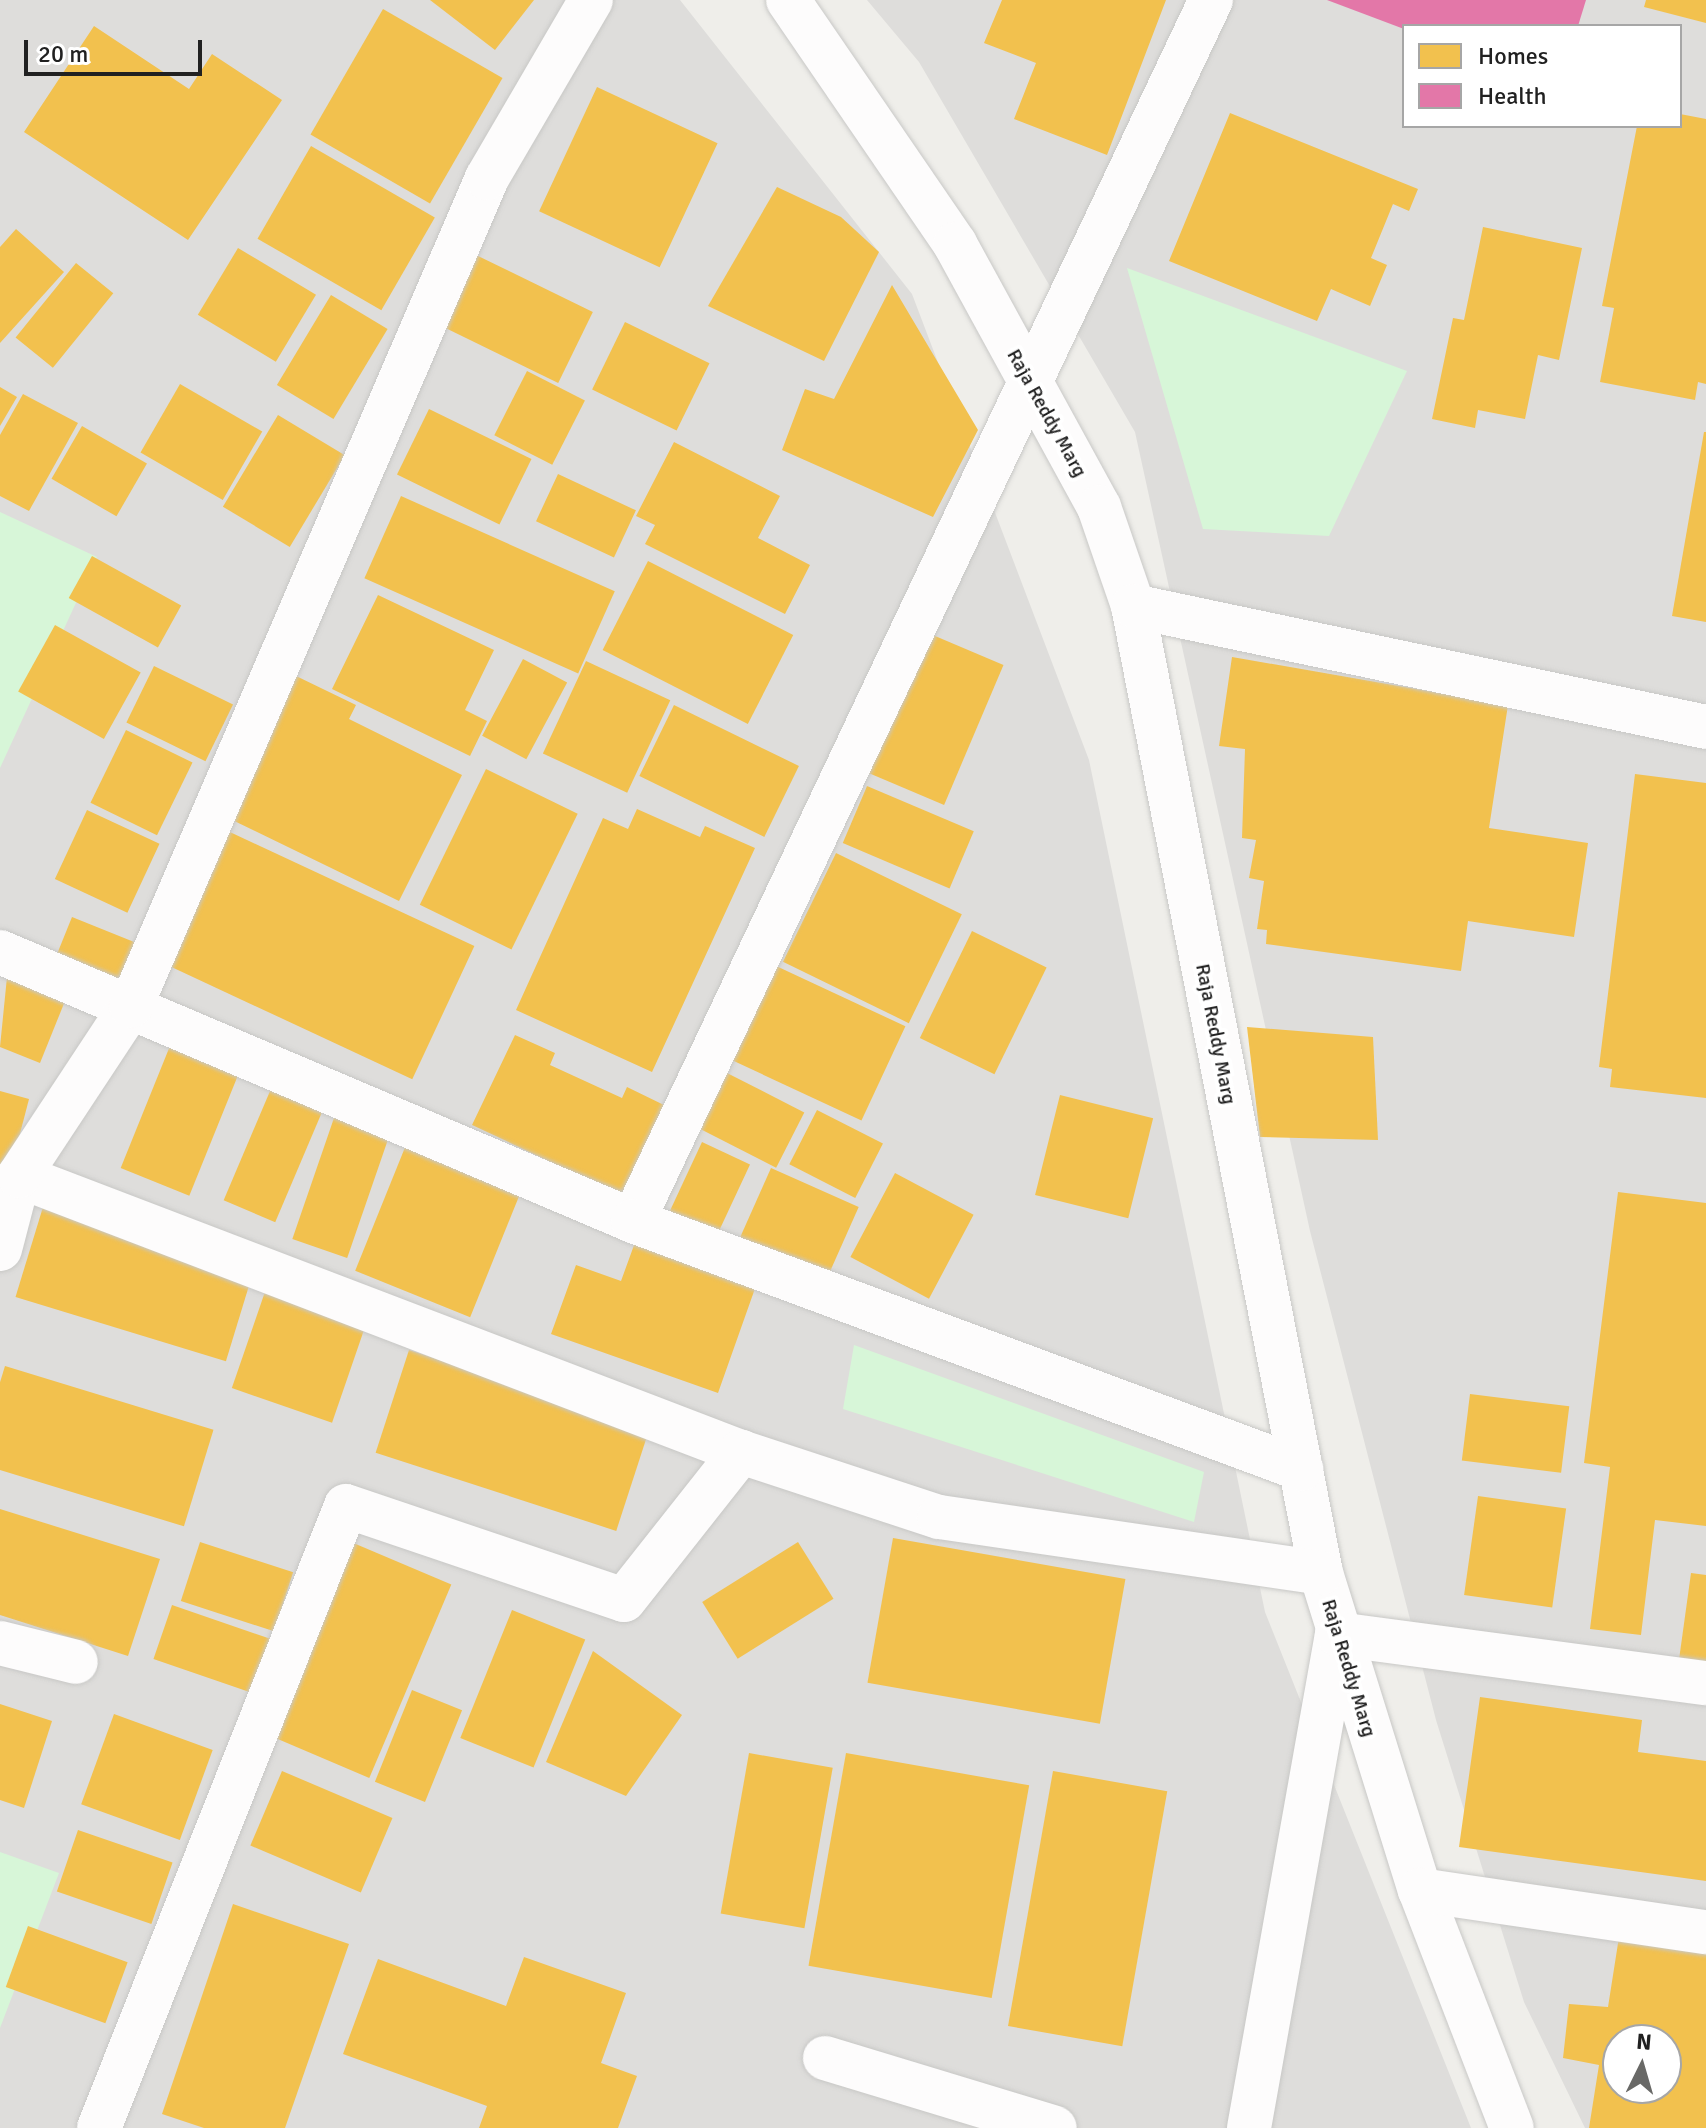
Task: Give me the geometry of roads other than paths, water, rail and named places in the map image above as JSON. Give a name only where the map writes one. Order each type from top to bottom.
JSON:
[{"type":"street","points":[[0,1249],[19,1176],[131,1006],[487,178],[591,0]]},
{"type":"street","name":"Raja Reddy Marg","points":[[788,0],[955,244],[1099,507],[1133,606],[1321,1573],[1337,1634],[1420,1890],[1512,2128]]},
{"type":"street","points":[[633,1221],[1211,0]]},
{"type":"street","points":[[1133,606],[1706,727]]},
{"type":"street","points":[[0,952],[633,1221],[1301,1469]]},
{"type":"street","points":[[19,1176],[741,1452],[939,1517],[1321,1573]]},
{"type":"street","points":[[99,2128],[346,1506],[624,1600],[741,1452]]},
{"type":"street","points":[[1249,2128],[1337,1634],[1706,1683]]},
{"type":"street","points":[[0,1643],[76,1662]]},
{"type":"street","points":[[1420,1890],[1706,1932]]},
{"type":"street","points":[[825,2058],[1055,2128]]}]
